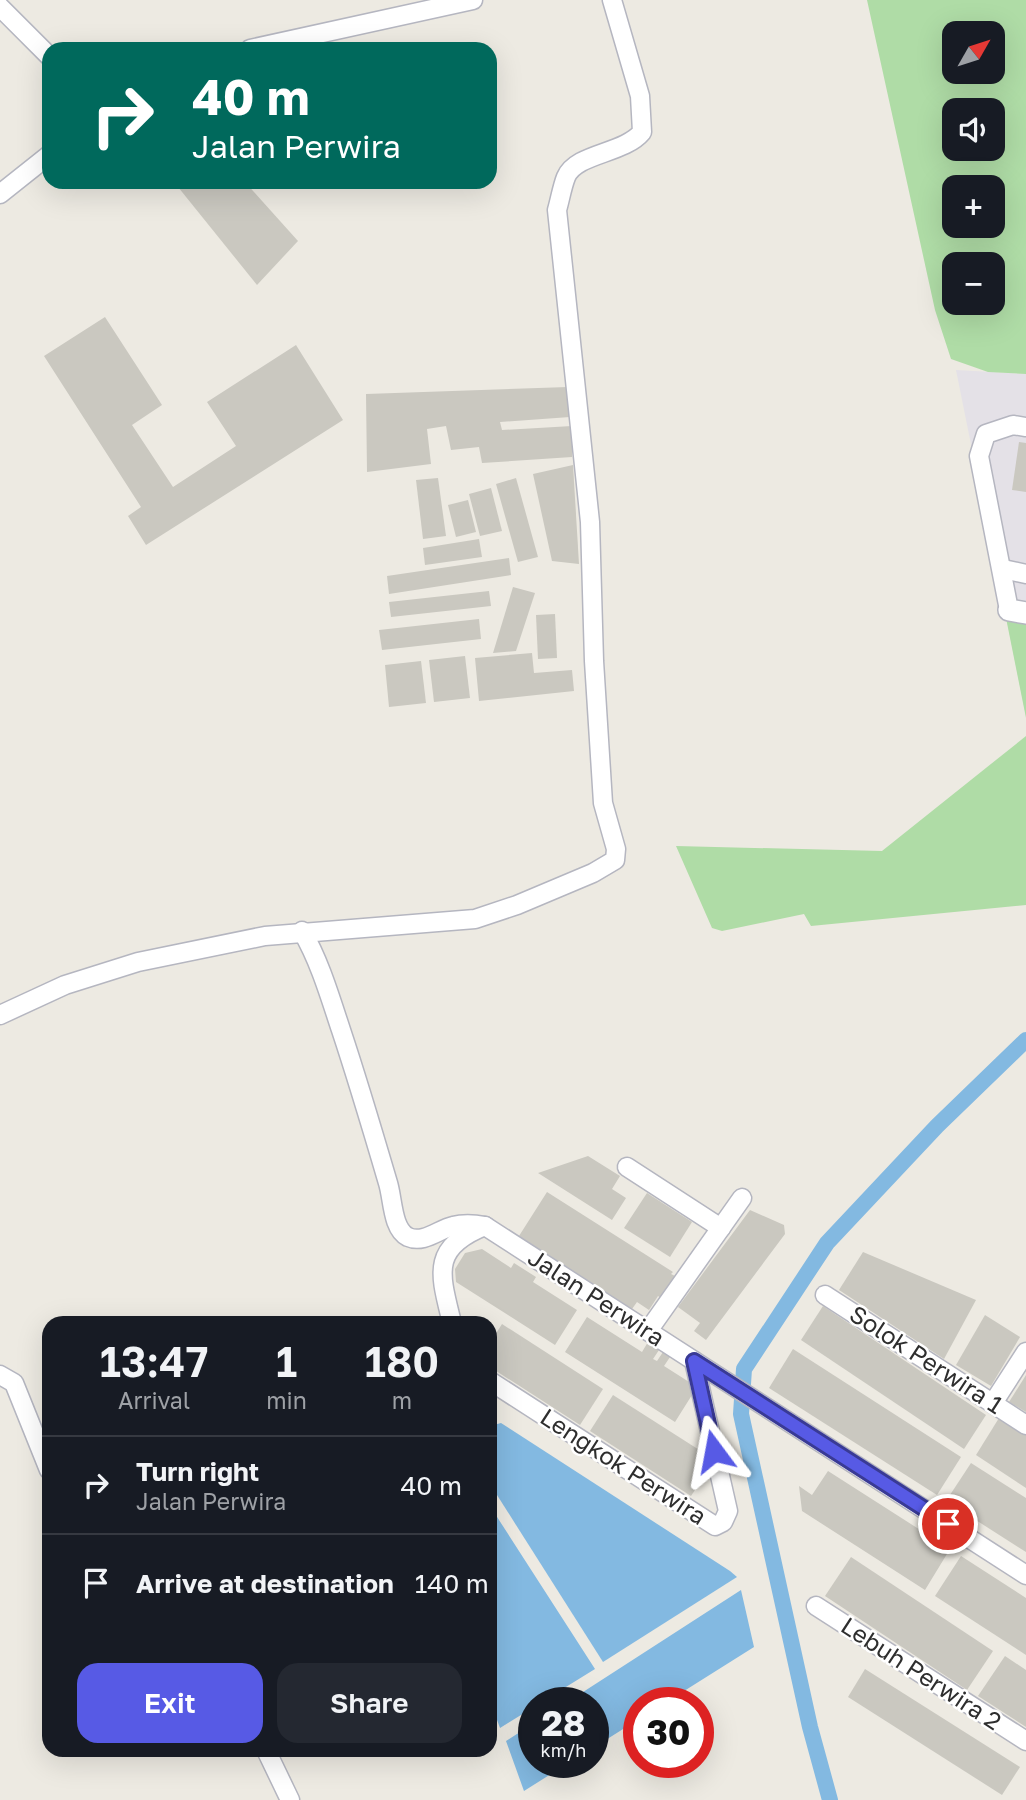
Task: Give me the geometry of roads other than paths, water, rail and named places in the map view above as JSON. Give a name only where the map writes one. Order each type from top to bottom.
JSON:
[{"type":"street","points":[[282,42],[473,0]]},
{"type":"street","points":[[0,1014],[65,985],[138,962],[265,936],[475,919],[530,900],[593,873],[615,860],[615,849],[603,803],[594,661],[590,522],[557,210],[566,176],[574,165],[633,142],[642,132],[640,96],[612,0]]},
{"type":"street","points":[[0,7],[42,49]]},
{"type":"street","points":[[0,194],[42,161]]},
{"type":"street","points":[[1017,612],[1003,569],[979,456],[986,434],[1013,425],[1026,427]]},
{"type":"street","points":[[1003,569],[1026,574]]},
{"type":"street","points":[[302,931],[318,963],[364,1101],[390,1188],[398,1227],[411,1238],[420,1238],[459,1224],[485,1226]]},
{"type":"street","points":[[627,1167],[721,1228]]},
{"type":"street","points":[[648,1331],[742,1198]]},
{"type":"street","points":[[450,1316],[441,1280],[444,1256],[455,1242],[467,1233],[485,1226]]},
{"type":"street","name":"Jalan Perwira","points":[[485,1226],[1026,1575]]},
{"type":"street","name":"Solok Perwira 1","points":[[825,1295],[1026,1425]]},
{"type":"street","points":[[993,1404],[1026,1352]]},
{"type":"street","name":"Lengkok Perwira","points":[[497,1386],[715,1526],[723,1522],[728,1511],[694,1361]]},
{"type":"street","points":[[0,1375],[13,1383],[42,1453]]},
{"type":"street","name":"Lebuh Perwira 2","points":[[816,1606],[1026,1741]]},
{"type":"street","points":[[269,1757],[290,1800]]},
{"type":"water","points":[[501,1423],[737,1577],[603,1662],[497,1495],[497,1424]]},
{"type":"water","points":[[497,1517],[595,1669],[566,1687],[518,1687],[518,1717],[500,1728],[497,1720]]},
{"type":"water","points":[[741,1590],[754,1647],[690,1687],[623,1687],[623,1729],[609,1738],[609,1687],[591,1687]]},
{"type":"water","points":[[518,1733],[518,1774],[506,1741]]},
{"type":"water","points":[[519,1778],[545,1778],[524,1791]]},
{"type":"waterway","points":[[830,1800],[810,1727],[741,1414],[744,1369],[827,1243],[937,1126],[1026,1040]]}]
